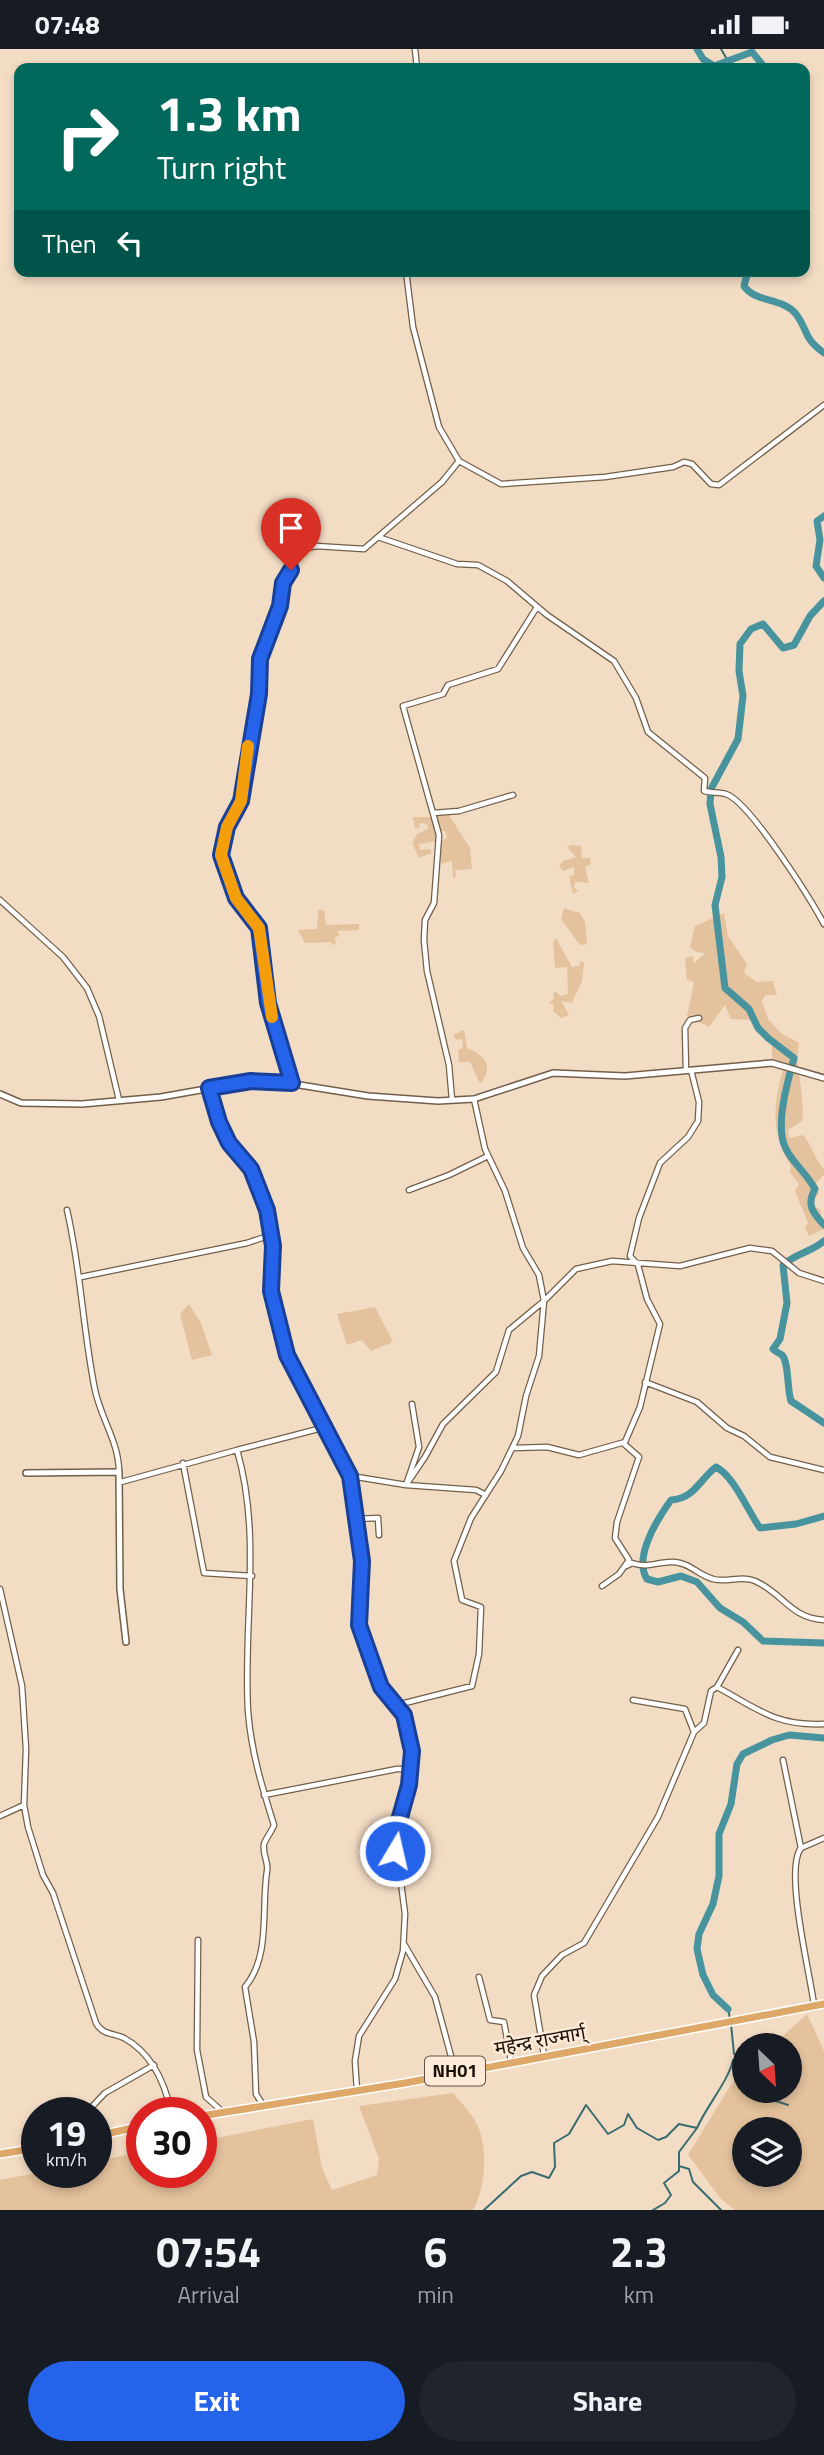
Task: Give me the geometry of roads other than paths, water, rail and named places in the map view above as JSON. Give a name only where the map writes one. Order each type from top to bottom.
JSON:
[{"type":"highway","name":"NH01","points":[[814,2006],[824,2004]]},
{"type":"highway","name":"महेन्द्र राज्मार्ग्","points":[[217,2113],[814,2006]]},
{"type":"highway","points":[[0,2154],[21,2151]]},
{"type":"street","points":[[407,277],[413,327],[439,427],[459,461],[501,484],[605,477],[667,468],[684,462],[692,464],[710,484],[719,485],[824,405]]},
{"type":"street","points":[[292,1083],[268,1003],[259,928],[236,898],[221,855],[227,827],[241,801],[259,694],[260,659],[280,606],[283,583],[303,549],[316,546],[364,549],[442,482],[459,461]]},
{"type":"street","points":[[378,537],[457,564],[478,565],[507,581],[537,607],[614,661],[636,698],[648,732],[705,778],[704,791],[716,795],[725,794],[736,801],[784,859],[824,925]]},
{"type":"street","points":[[452,1100],[449,1065],[427,971],[424,940],[425,920],[435,903],[439,835],[403,706],[443,694],[448,685],[498,670],[537,607]]},
{"type":"street","points":[[433,813],[459,811],[513,795]]},
{"type":"street","points":[[0,900],[27,928],[63,957],[87,988],[99,1016],[119,1100]]},
{"type":"street","points":[[513,1448],[547,1447],[579,1455],[624,1443],[636,1422],[660,1324],[647,1299],[638,1265],[630,1256],[639,1218],[660,1163],[688,1137],[698,1121],[699,1102],[689,1069],[685,1028],[690,1020],[699,1019]]},
{"type":"street","points":[[0,1094],[21,1103],[42,1105],[161,1097],[251,1081],[292,1083],[387,1098],[452,1100],[474,1099],[553,1073],[625,1076],[761,1063],[824,1078]]},
{"type":"street","points":[[209,1088],[229,1143],[246,1161],[258,1183],[271,1235],[271,1291],[287,1355],[322,1428],[345,1462],[350,1476],[362,1561],[359,1625],[381,1687],[397,1705],[409,1729],[411,1769],[395,1835],[405,1914],[404,1944],[395,1979],[359,2036],[355,2061],[357,2090]]},
{"type":"street","points":[[397,1705],[472,1686],[479,1654],[481,1607],[462,1600],[454,1561],[471,1518],[513,1448],[539,1356],[544,1301],[539,1275],[516,1231],[505,1191],[488,1156],[474,1099]]},
{"type":"street","points":[[409,1190],[488,1156]]},
{"type":"street","points":[[67,1210],[81,1276],[96,1393],[117,1448],[121,1482],[120,1588],[126,1642]]},
{"type":"street","points":[[81,1276],[247,1243],[271,1235]]},
{"type":"street","points":[[406,1485],[443,1424],[496,1372],[509,1331],[544,1301],[565,1276],[579,1267],[612,1261],[680,1266],[750,1248],[772,1251],[799,1273],[824,1281]]},
{"type":"street","points":[[645,1381],[697,1402],[727,1428],[744,1436],[770,1457],[824,1470]]},
{"type":"street","points":[[406,1485],[419,1447],[412,1404]]},
{"type":"street","points":[[121,1482],[322,1428]]},
{"type":"street","points":[[624,1443],[639,1457],[617,1522],[615,1538],[628,1554],[626,1566]]},
{"type":"street","points":[[237,1450],[250,1509],[252,1576],[248,1709],[256,1765],[274,1825],[264,1844],[268,1869],[264,1881],[262,1946],[256,1975],[246,1987],[254,2042],[256,2094],[264,2106]]},
{"type":"street","points":[[183,1464],[204,1573],[252,1576]]},
{"type":"street","points":[[26,1472],[119,1472]]},
{"type":"street","points":[[350,1476],[406,1485],[476,1490],[486,1495]]},
{"type":"street","points":[[357,1519],[378,1518],[379,1535]]},
{"type":"street","points":[[602,1586],[632,1563],[645,1568],[670,1562],[685,1563],[715,1580],[740,1578],[757,1582],[802,1617],[824,1620]]},
{"type":"street","points":[[0,1589],[22,1686],[26,1749],[24,1805],[34,1849],[53,1893],[96,2023],[102,2032],[125,2039],[154,2065],[163,2081],[167,2097]]},
{"type":"street","points":[[544,2055],[534,1995],[542,1976],[562,1955],[584,1943],[658,1817],[694,1732],[704,1723],[711,1691],[717,1688],[738,1650]]},
{"type":"street","points":[[717,1688],[753,1705],[767,1717],[806,1725],[824,1724]]},
{"type":"street","points":[[633,1700],[685,1709],[694,1732]]},
{"type":"street","points":[[783,1760],[801,1848],[795,1861],[795,1890],[814,2006]]},
{"type":"street","points":[[264,1795],[397,1769],[411,1769]]},
{"type":"street","points":[[0,1816],[24,1805]]},
{"type":"street","points":[[801,1848],[824,1837]]},
{"type":"street","points":[[198,1940],[197,2050],[206,2097],[223,2112]]},
{"type":"street","points":[[404,1944],[435,1997],[455,2071]]},
{"type":"street","points":[[479,1977],[490,2020],[504,2022],[511,2061]]},
{"type":"street","points":[[101,2097],[154,2065]]},
{"type":"waterway","points":[[697,49],[709,63]]},
{"type":"waterway","points":[[721,49],[728,61]]},
{"type":"waterway","points":[[722,63],[752,52],[761,63]]},
{"type":"waterway","points":[[746,277],[744,286],[749,291],[784,305],[796,314],[812,343],[824,353]]},
{"type":"waterway","points":[[824,516],[817,521],[820,540],[816,566],[824,578]]},
{"type":"waterway","points":[[824,601],[810,616],[794,645],[783,648],[763,624],[751,629],[740,644],[739,671],[743,696],[738,739],[711,789],[710,804],[721,857],[722,877],[715,905],[725,988],[749,1009],[758,1028],[794,1058],[783,1103],[781,1129],[786,1149],[815,1189],[811,1200],[812,1209],[824,1225]]},
{"type":"waterway","points":[[824,1241],[783,1265],[787,1303],[780,1339],[773,1349],[784,1359],[791,1401],[824,1423]]},
{"type":"waterway","points":[[824,1516],[796,1524],[760,1528],[734,1485],[716,1467],[686,1496],[671,1500],[649,1538],[643,1560],[647,1579],[658,1582],[681,1576],[697,1582],[720,1608],[743,1622],[763,1641],[824,1643]]},
{"type":"waterway","points":[[728,2009],[713,1995],[703,1975],[697,1949],[699,1934],[713,1904],[719,1876],[719,1834],[731,1804],[737,1764],[743,1754],[772,1740],[789,1735],[824,1738]]},
{"type":"waterway","points":[[728,2009],[730,2018]]},
{"type":"waterway","points":[[731,2024],[732,2034]]},
{"type":"waterway","points":[[484,2210],[521,2176],[532,2172],[549,2178],[555,2167],[554,2143],[569,2134],[586,2105],[608,2134],[624,2125],[628,2114],[637,2128],[658,2140],[666,2137],[679,2124],[697,2128],[732,2064]]},
{"type":"waterway","points":[[782,2103],[788,2105]]},
{"type":"waterway","points":[[697,2128],[679,2152],[679,2166],[689,2169],[693,2182],[721,2210]]},
{"type":"waterway","points":[[653,2210],[665,2203],[671,2195],[664,2183],[679,2171],[679,2166]]}]
